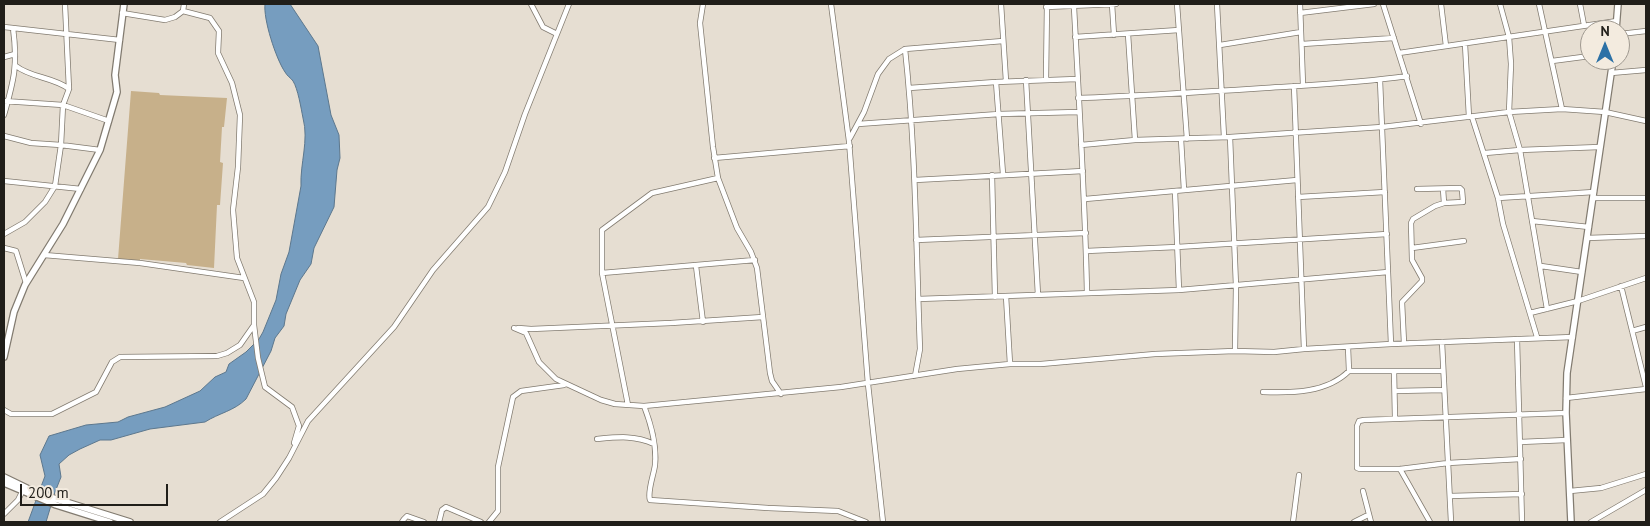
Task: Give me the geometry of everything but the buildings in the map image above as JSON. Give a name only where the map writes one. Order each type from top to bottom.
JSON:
[{"type":"street","points":[[4,234],[25,222],[45,202],[55,186],[61,145],[63,105],[69,89],[65,4]]},
{"type":"street","points":[[4,357],[4,347],[14,312],[26,283],[63,224],[100,150],[117,92],[115,75],[124,4]]},
{"type":"street","points":[[184,4],[184,11]]},
{"type":"street","points":[[531,4],[543,26],[556,34]]},
{"type":"street","points":[[220,522],[262,494],[276,478],[290,458],[308,421],[394,327],[433,270],[488,207],[505,172],[525,114],[569,4]]},
{"type":"street","points":[[703,4],[700,23],[714,158],[718,178],[737,228],[755,260],[770,373],[772,381],[781,394]]},
{"type":"street","points":[[831,4],[850,146],[868,384],[883,522]]},
{"type":"street","points":[[1001,4],[1006,81]]},
{"type":"street","points":[[1112,4],[1114,35]]},
{"type":"street","points":[[1046,79],[1047,6],[1116,4]]},
{"type":"street","points":[[1177,4],[1183,93],[1184,190]]},
{"type":"street","points":[[1217,4],[1235,243],[1235,351]]},
{"type":"street","points":[[1300,4],[1303,85]]},
{"type":"street","points":[[1300,13],[1374,4]]},
{"type":"street","points":[[1384,4],[1421,124]]},
{"type":"street","points":[[1442,4],[1446,46]]},
{"type":"street","points":[[1500,4],[1509,37],[1511,64],[1509,112],[1520,150],[1547,309]]},
{"type":"street","points":[[1539,4],[1562,109]]},
{"type":"street","points":[[1580,4],[1583,20]]},
{"type":"street","points":[[1617,20],[1618,4]]},
{"type":"street","points":[[1074,6],[1078,112],[1085,199],[1087,293]]},
{"type":"street","points":[[122,13],[165,20],[175,17],[184,11],[210,18],[219,31],[218,53],[232,83],[240,115],[238,167],[233,210],[238,258],[254,302],[254,326],[258,358],[265,387],[292,407],[299,426],[290,458]]},
{"type":"street","points":[[1399,53],[1580,26]]},
{"type":"street","points":[[4,27],[120,40]]},
{"type":"street","points":[[4,115],[16,67],[13,28]]},
{"type":"street","points":[[1075,37],[1179,30]]},
{"type":"street","points":[[1630,33],[1646,31]]},
{"type":"street","points":[[1220,45],[1301,32]]},
{"type":"street","points":[[1128,34],[1135,140]]},
{"type":"street","points":[[1302,44],[1394,38]]},
{"type":"street","points":[[849,139],[868,104],[878,74],[890,59],[905,49],[1003,41]]},
{"type":"street","points":[[1465,44],[1470,117],[1485,154],[1536,338]]},
{"type":"street","points":[[905,49],[911,120],[920,349],[915,376]]},
{"type":"street","points":[[4,57],[15,54],[16,67]]},
{"type":"street","points":[[1552,61],[1580,57]]},
{"type":"street","points":[[16,67],[38,77],[62,83],[69,89]]},
{"type":"street","points":[[1571,522],[1566,413],[1567,373],[1611,70]]},
{"type":"street","points":[[1611,73],[1646,70]]},
{"type":"street","points":[[1078,98],[1223,91],[1380,80],[1407,76]]},
{"type":"street","points":[[909,88],[1006,81],[1077,79]]},
{"type":"street","points":[[1026,80],[1038,295]]},
{"type":"street","points":[[1380,80],[1391,344]]},
{"type":"street","points":[[996,82],[1003,174]]},
{"type":"street","points":[[1294,86],[1304,349]]},
{"type":"street","points":[[6,101],[63,105],[109,121]]},
{"type":"street","points":[[1081,144],[1382,127],[1421,124],[1509,112],[1562,109],[1605,112],[1646,121]]},
{"type":"street","points":[[858,124],[999,114],[1078,112]]},
{"type":"street","points":[[4,136],[31,143],[100,150]]},
{"type":"street","points":[[714,158],[850,146]]},
{"type":"street","points":[[1485,154],[1520,150],[1600,147]]},
{"type":"street","points":[[914,180],[1083,171]]},
{"type":"street","points":[[992,175],[995,297]]},
{"type":"street","points":[[628,405],[602,273],[602,233],[604,228],[652,193],[718,178]]},
{"type":"street","points":[[1085,199],[1297,180]]},
{"type":"street","points":[[4,181],[81,189]]},
{"type":"street","points":[[1443,189],[1444,203]]},
{"type":"street","points":[[1404,343],[1402,302],[1422,281],[1412,260],[1411,223],[1415,217],[1444,203],[1463,202],[1462,189],[1417,190]]},
{"type":"street","points":[[1175,191],[1179,290]]},
{"type":"street","points":[[1298,197],[1385,192]]},
{"type":"street","points":[[1498,198],[1528,195],[1593,195],[1646,198]]},
{"type":"street","points":[[1532,221],[1589,226]]},
{"type":"street","points":[[916,240],[1086,233]]},
{"type":"street","points":[[1086,251],[1387,234]]},
{"type":"street","points":[[1587,238],[1646,236]]},
{"type":"street","points":[[1412,248],[1464,241]]},
{"type":"street","points":[[4,248],[16,251],[26,283]]},
{"type":"street","points":[[44,255],[140,263],[244,278]]},
{"type":"street","points":[[602,273],[755,260]]},
{"type":"street","points":[[696,266],[703,322]]},
{"type":"street","points":[[1541,266],[1582,272]]},
{"type":"street","points":[[918,299],[1179,290],[1302,281],[1388,272]]},
{"type":"street","points":[[1530,314],[1578,301],[1646,278]]},
{"type":"street","points":[[1566,398],[1646,388],[1621,286]]},
{"type":"street","points":[[1006,296],[1010,364]]},
{"type":"street","points":[[763,317],[703,322],[531,329],[514,328],[526,333],[544,369],[565,385],[601,400],[644,406],[781,394],[868,384],[957,369],[1010,364],[1042,364],[1155,354],[1235,351],[1274,352],[1404,343],[1573,337]]},
{"type":"street","points":[[4,410],[11,414],[52,414],[96,392],[112,362],[120,357],[217,356],[227,353],[240,345],[254,326]]},
{"type":"street","points":[[1632,331],[1646,327]]},
{"type":"street","points":[[1517,339],[1522,522]]},
{"type":"street","points":[[1442,342],[1451,522]]},
{"type":"street","points":[[1348,347],[1349,372]]},
{"type":"street","points":[[1394,371],[1396,418]]},
{"type":"street","points":[[1263,392],[1277,393],[1321,387],[1334,383],[1349,372],[1442,371]]},
{"type":"street","points":[[490,522],[498,511],[498,467],[513,396],[521,392],[565,385]]},
{"type":"street","points":[[1394,391],[1444,390]]},
{"type":"street","points":[[644,406],[654,444],[655,464],[649,494],[650,500],[768,508],[838,510],[866,522]]},
{"type":"street","points":[[1521,458],[1448,463],[1400,469],[1360,470],[1357,468],[1357,426],[1359,421],[1396,418],[1566,413]]},
{"type":"street","points":[[597,439],[634,437],[643,438],[654,444]]},
{"type":"street","points":[[1520,442],[1567,440]]},
{"type":"street","points":[[1400,469],[1430,522]]},
{"type":"street","points":[[1570,491],[1601,488],[1646,474]]},
{"type":"street","points":[[1293,522],[1299,475]]},
{"type":"street","points":[[4,477],[36,495],[110,522]]},
{"type":"street","points":[[4,483],[22,492],[36,495]]},
{"type":"street","points":[[1590,522],[1646,490]]},
{"type":"street","points":[[1363,491],[1371,522]]},
{"type":"street","points":[[4,514],[18,500],[22,492]]},
{"type":"street","points":[[1450,496],[1522,494]]},
{"type":"street","points":[[57,503],[130,522]]},
{"type":"street","points":[[439,522],[442,510],[446,507],[481,522]]},
{"type":"street","points":[[1354,522],[1368,515]]},
{"type":"street","points":[[402,522],[407,516],[424,522]]},
{"type":"shaded area","points":[[131,91],[159,93],[160,95],[227,98],[224,127],[222,127],[220,162],[223,163],[220,205],[217,205],[214,268],[187,265],[186,263],[118,259]]},
{"type":"water","points":[[265,4],[290,4],[318,46],[331,115],[339,135],[340,158],[337,170],[334,207],[314,248],[311,264],[300,280],[286,314],[284,326],[275,338],[271,351],[246,399],[241,403],[205,422],[150,429],[111,440],[100,440],[69,455],[59,464],[61,477],[46,522],[28,522],[45,476],[40,455],[49,436],[86,425],[118,422],[128,417],[165,407],[200,391],[215,377],[226,372],[229,364],[246,352],[263,332],[276,300],[281,274],[289,252],[301,186],[305,144],[305,127],[299,99],[293,81],[281,66],[274,49],[266,19]]}]
